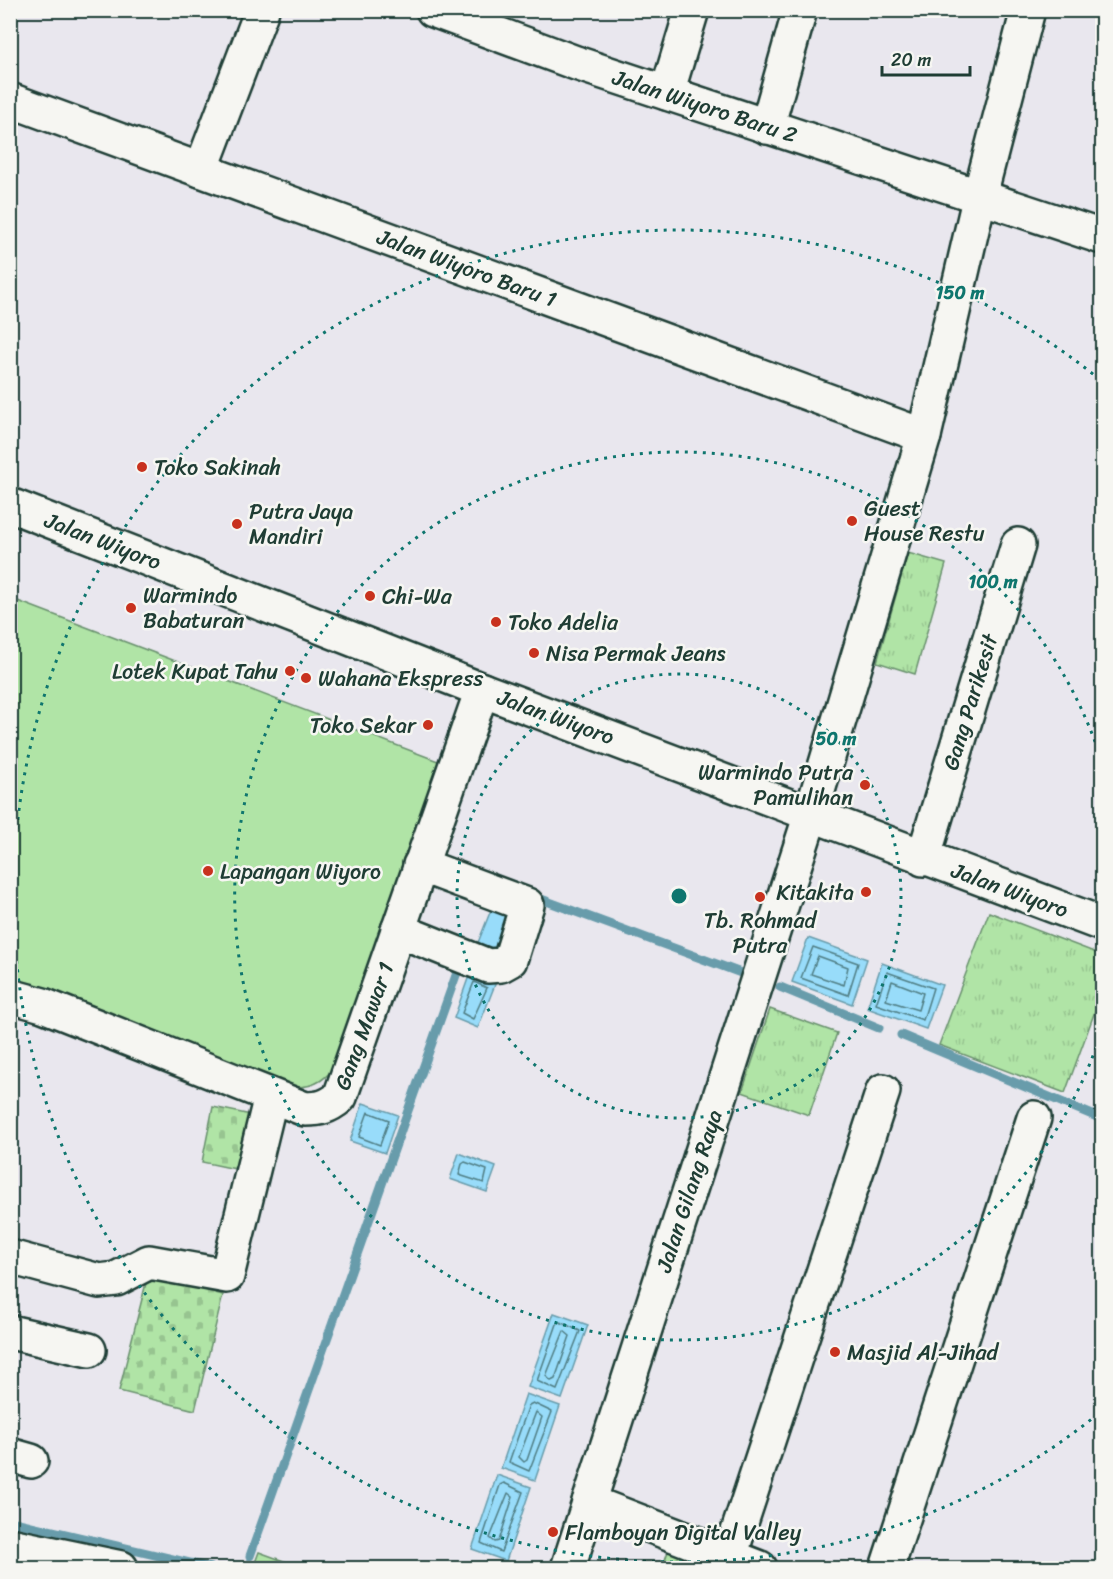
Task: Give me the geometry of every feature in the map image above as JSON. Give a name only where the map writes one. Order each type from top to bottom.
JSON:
[{"type":"street","points":[[201,170],[262,10]]},
{"type":"street","name":"Jalan Wiyoro Baru 2","points":[[433,10],[576,63],[1102,237]]},
{"type":"street","points":[[667,93],[693,10]]},
{"type":"street","points":[[767,127],[800,10]]},
{"type":"street","name":"Jalan Gilang Raya","points":[[568,1569],[811,814],[924,436],[980,195],[1029,10]]},
{"type":"street","name":"Jalan Wiyoro Baru 1","points":[[10,100],[924,436]]},
{"type":"street","name":"Jalan Wiyoro","points":[[10,504],[482,690],[811,814],[923,859],[1102,924]]},
{"type":"street","name":"Gang Parikesit","points":[[923,859],[1018,545]]},
{"type":"street","name":"Gang Mawar 1","points":[[10,996],[54,1010],[305,1109],[320,1109],[340,1097],[482,690]]},
{"type":"street","points":[[398,930],[488,966],[501,965],[510,960],[527,905],[420,865]]},
{"type":"street","points":[[728,1563],[883,1091]]},
{"type":"street","points":[[10,1257],[99,1281],[116,1279],[149,1262],[227,1276],[271,1096]]},
{"type":"street","points":[[887,1569],[1034,1118]]},
{"type":"street","points":[[10,1332],[89,1350]]},
{"type":"street","points":[[589,1502],[728,1563],[760,1569]]},
{"type":"street","points":[[10,1545],[53,1561],[121,1569]]},
{"type":"green space","points":[[908,553],[946,564],[915,674],[877,662]]},
{"type":"green space","name":"Lapangan Wiyoro","points":[[10,598],[443,763],[341,1059],[331,1072],[315,1084],[293,1087],[11,980]]},
{"type":"green space","points":[[989,912],[1102,955],[1102,992],[1065,1093],[939,1045]]},
{"type":"green space","points":[[770,1009],[837,1033],[809,1115],[742,1092]]},
{"type":"green space","points":[[213,1107],[261,1117],[250,1172],[202,1162]]},
{"type":"green space","points":[[148,1275],[223,1295],[195,1410],[119,1391]]},
{"type":"green space","points":[[670,1546],[716,1562],[713,1568],[662,1568]]},
{"type":"green space","points":[[259,1552],[303,1568],[253,1568]]},
{"type":"water","points":[[493,905],[518,915],[501,960],[475,950]]},
{"type":"water","points":[[808,938],[867,959],[852,1004],[792,982]]},
{"type":"water","points":[[882,963],[942,985],[926,1029],[867,1008]]},
{"type":"water","points":[[470,973],[496,982],[478,1028],[454,1018]]},
{"type":"water","points":[[363,1103],[398,1115],[385,1153],[350,1141]]},
{"type":"water","points":[[459,1153],[496,1167],[487,1192],[450,1179]]},
{"type":"water","points":[[554,1313],[588,1325],[562,1399],[528,1387]]},
{"type":"water","points":[[526,1394],[560,1406],[535,1480],[501,1468]]},
{"type":"water","points":[[497,1475],[531,1487],[506,1561],[472,1549]]},
{"type":"waterway","points":[[533,896],[749,976]]},
{"type":"waterway","points":[[250,1556],[460,964]]},
{"type":"waterway","points":[[780,987],[879,1028]]},
{"type":"waterway","points":[[901,1035],[1102,1119]]},
{"type":"waterway","points":[[10,1521],[211,1568]]},
{"type":"place","name":"Toko Sakinah","points":[[142,467]]},
{"type":"place","name":"Guest House Restu","points":[[852,521]]},
{"type":"place","name":"Putra Jaya Mandiri","points":[[237,524]]},
{"type":"place","name":"Chi-Wa","points":[[370,596]]},
{"type":"place","name":"Warmindo Babaturan","points":[[131,608]]},
{"type":"place","name":"Toko Adelia","points":[[496,622]]},
{"type":"place","name":"Nisa Permak Jeans","points":[[534,653]]},
{"type":"place","name":"Lotek Kupat Tahu","points":[[290,671]]},
{"type":"place","name":"Wahana Ekspress","points":[[306,678]]},
{"type":"place","name":"Toko Sekar","points":[[428,725]]},
{"type":"place","name":"Warmindo Putra Pamulihan","points":[[865,785]]},
{"type":"place","name":"Lapangan Wiyoro","points":[[208,871]]},
{"type":"place","name":"Kitakita","points":[[866,892]]},
{"type":"place","name":"Tb. Rohmad Putra","points":[[760,897]]},
{"type":"place","name":"Masjid Al-Jihad","points":[[835,1352]]},
{"type":"place","name":"Flamboyan Digital Valley","points":[[553,1532]]}]
